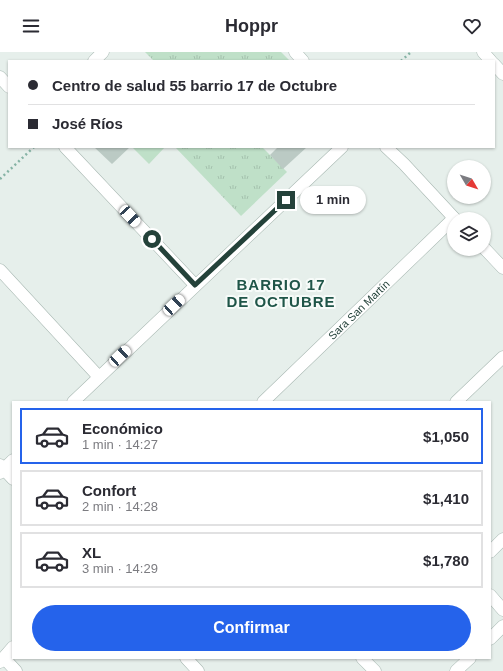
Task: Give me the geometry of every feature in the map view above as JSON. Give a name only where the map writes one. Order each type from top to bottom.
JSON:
[{"type":"street","points":[[95,60],[103,52]]},
{"type":"street","points":[[295,52],[302,60]]},
{"type":"street","points":[[483,52],[490,60]]},
{"type":"street","points":[[495,65],[503,74]]},
{"type":"street","points":[[0,77],[8,86]]},
{"type":"street","points":[[66,148],[195,285]]},
{"type":"street","points":[[73,401],[341,148]]},
{"type":"street","points":[[387,148],[449,212]]},
{"type":"street","name":"Sara San Martín","points":[[264,401],[447,227]]},
{"type":"street","points":[[491,255],[503,268]]},
{"type":"street","points":[[0,270],[99,377]]},
{"type":"street","points":[[457,401],[503,357]]},
{"type":"street","points":[[12,461],[1,469],[12,478]]},
{"type":"street","points":[[491,551],[503,539]]},
{"type":"street","points":[[491,596],[503,610]]},
{"type":"street","points":[[491,638],[503,626]]},
{"type":"street","points":[[12,648],[2,660],[16,671]]},
{"type":"street","points":[[187,659],[198,671]]},
{"type":"street","points":[[363,659],[375,671]]},
{"type":"street","points":[[456,671],[469,659]]},
{"type":"path","points":[[402,60],[411,52]]},
{"type":"path","points":[[0,178],[33,148]]},
{"type":"green space","points":[[145,52],[281,52],[289,60],[153,60]]},
{"type":"green space","points":[[133,148],[164,148],[149,164]]},
{"type":"green space","points":[[176,148],[263,148],[287,172],[241,216]]},
{"type":"building","points":[[95,148],[129,148],[112,164]]},
{"type":"building","points":[[277,148],[306,148],[283,169],[270,155]]},
{"type":"district","name":"BARRIO 17 DE OCTUBRE","points":[[281,294]]},
{"type":"route","points":[[152,239],[195,285],[286,200]]}]
